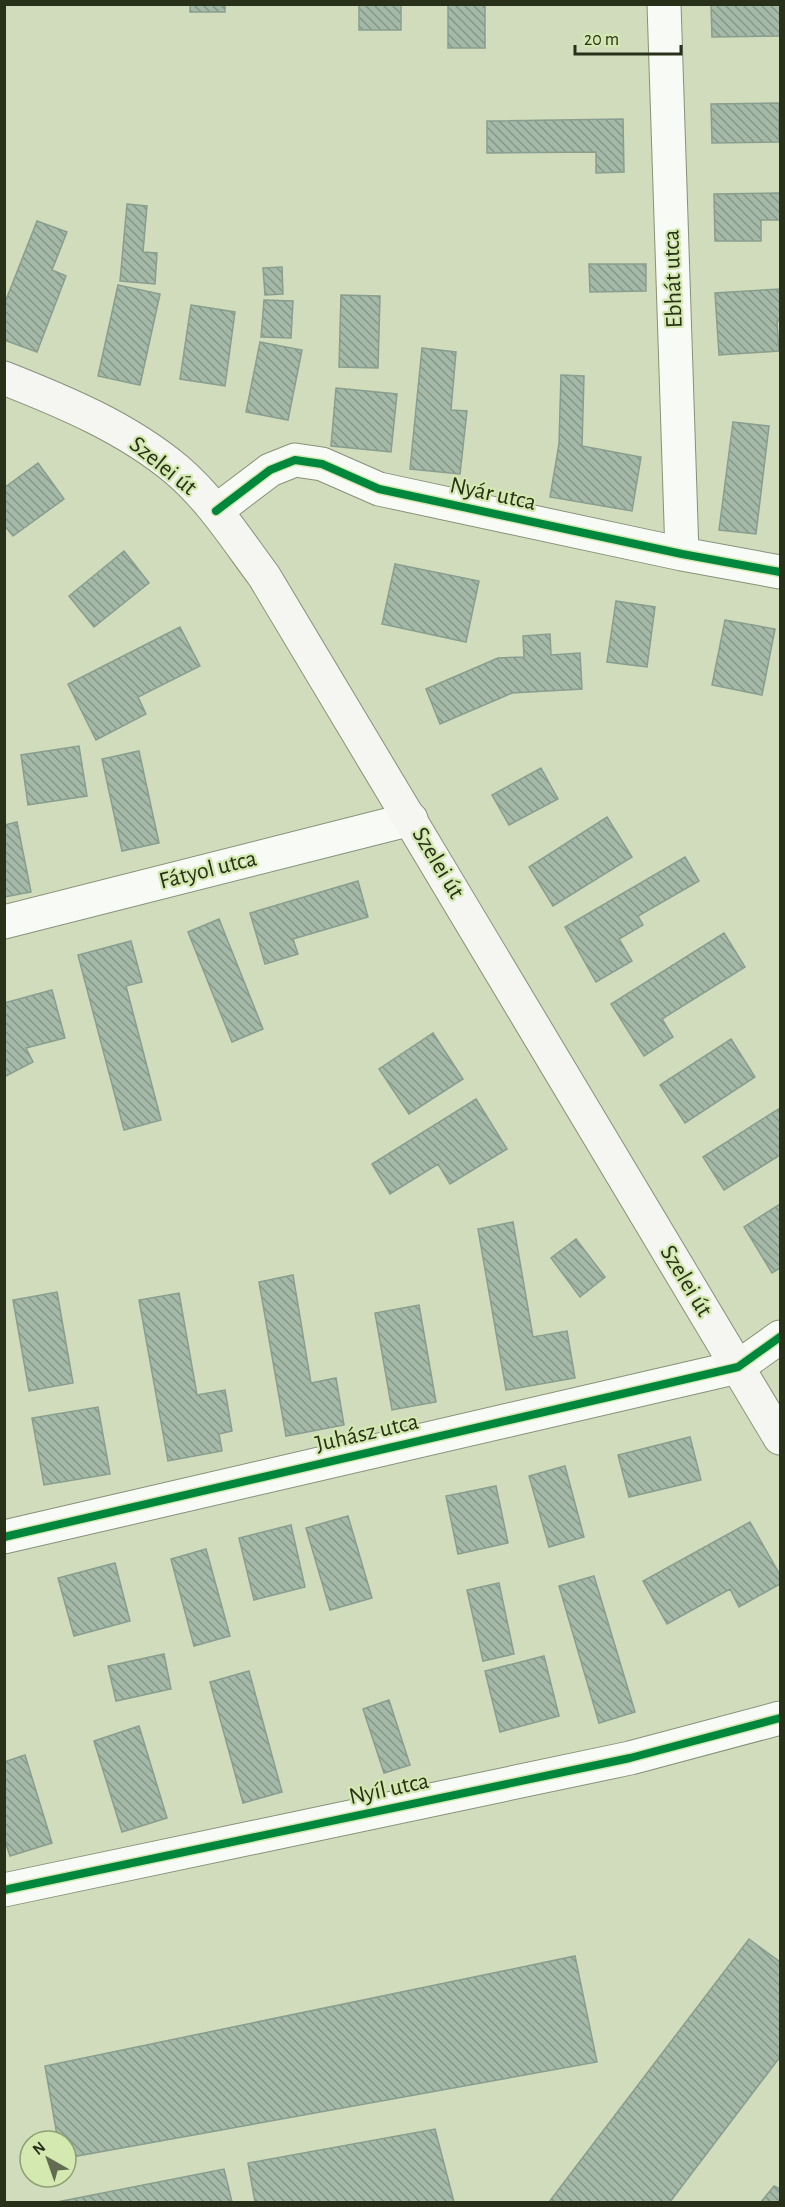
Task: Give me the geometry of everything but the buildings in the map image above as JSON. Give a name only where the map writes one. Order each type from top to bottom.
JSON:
[{"type":"main road","name":"Szelei út","points":[[4,378],[81,409],[148,449],[179,472],[216,511],[264,576],[780,1437]]},
{"type":"street","name":"Ebhát utca","points":[[664,4],[682,554]]},
{"type":"street","name":"Nyár utca","points":[[216,511],[270,470],[295,460],[322,464],[379,489],[682,554],[780,572]]},
{"type":"street","name":"Fátyol utca","points":[[4,922],[411,819]]},
{"type":"street","points":[[738,1367],[780,1337]]},
{"type":"street","name":"Juhász utca","points":[[4,1538],[738,1367]]},
{"type":"street","name":"Nyíl utca","points":[[4,1890],[630,1758],[780,1718]]},
{"type":"cycle path","points":[[216,511],[270,470],[295,460],[322,464],[379,489],[682,554],[780,572]]},
{"type":"cycle path","points":[[4,1537],[738,1367],[780,1337]]},
{"type":"cycle path","points":[[4,1890],[630,1758],[780,1718]]}]
